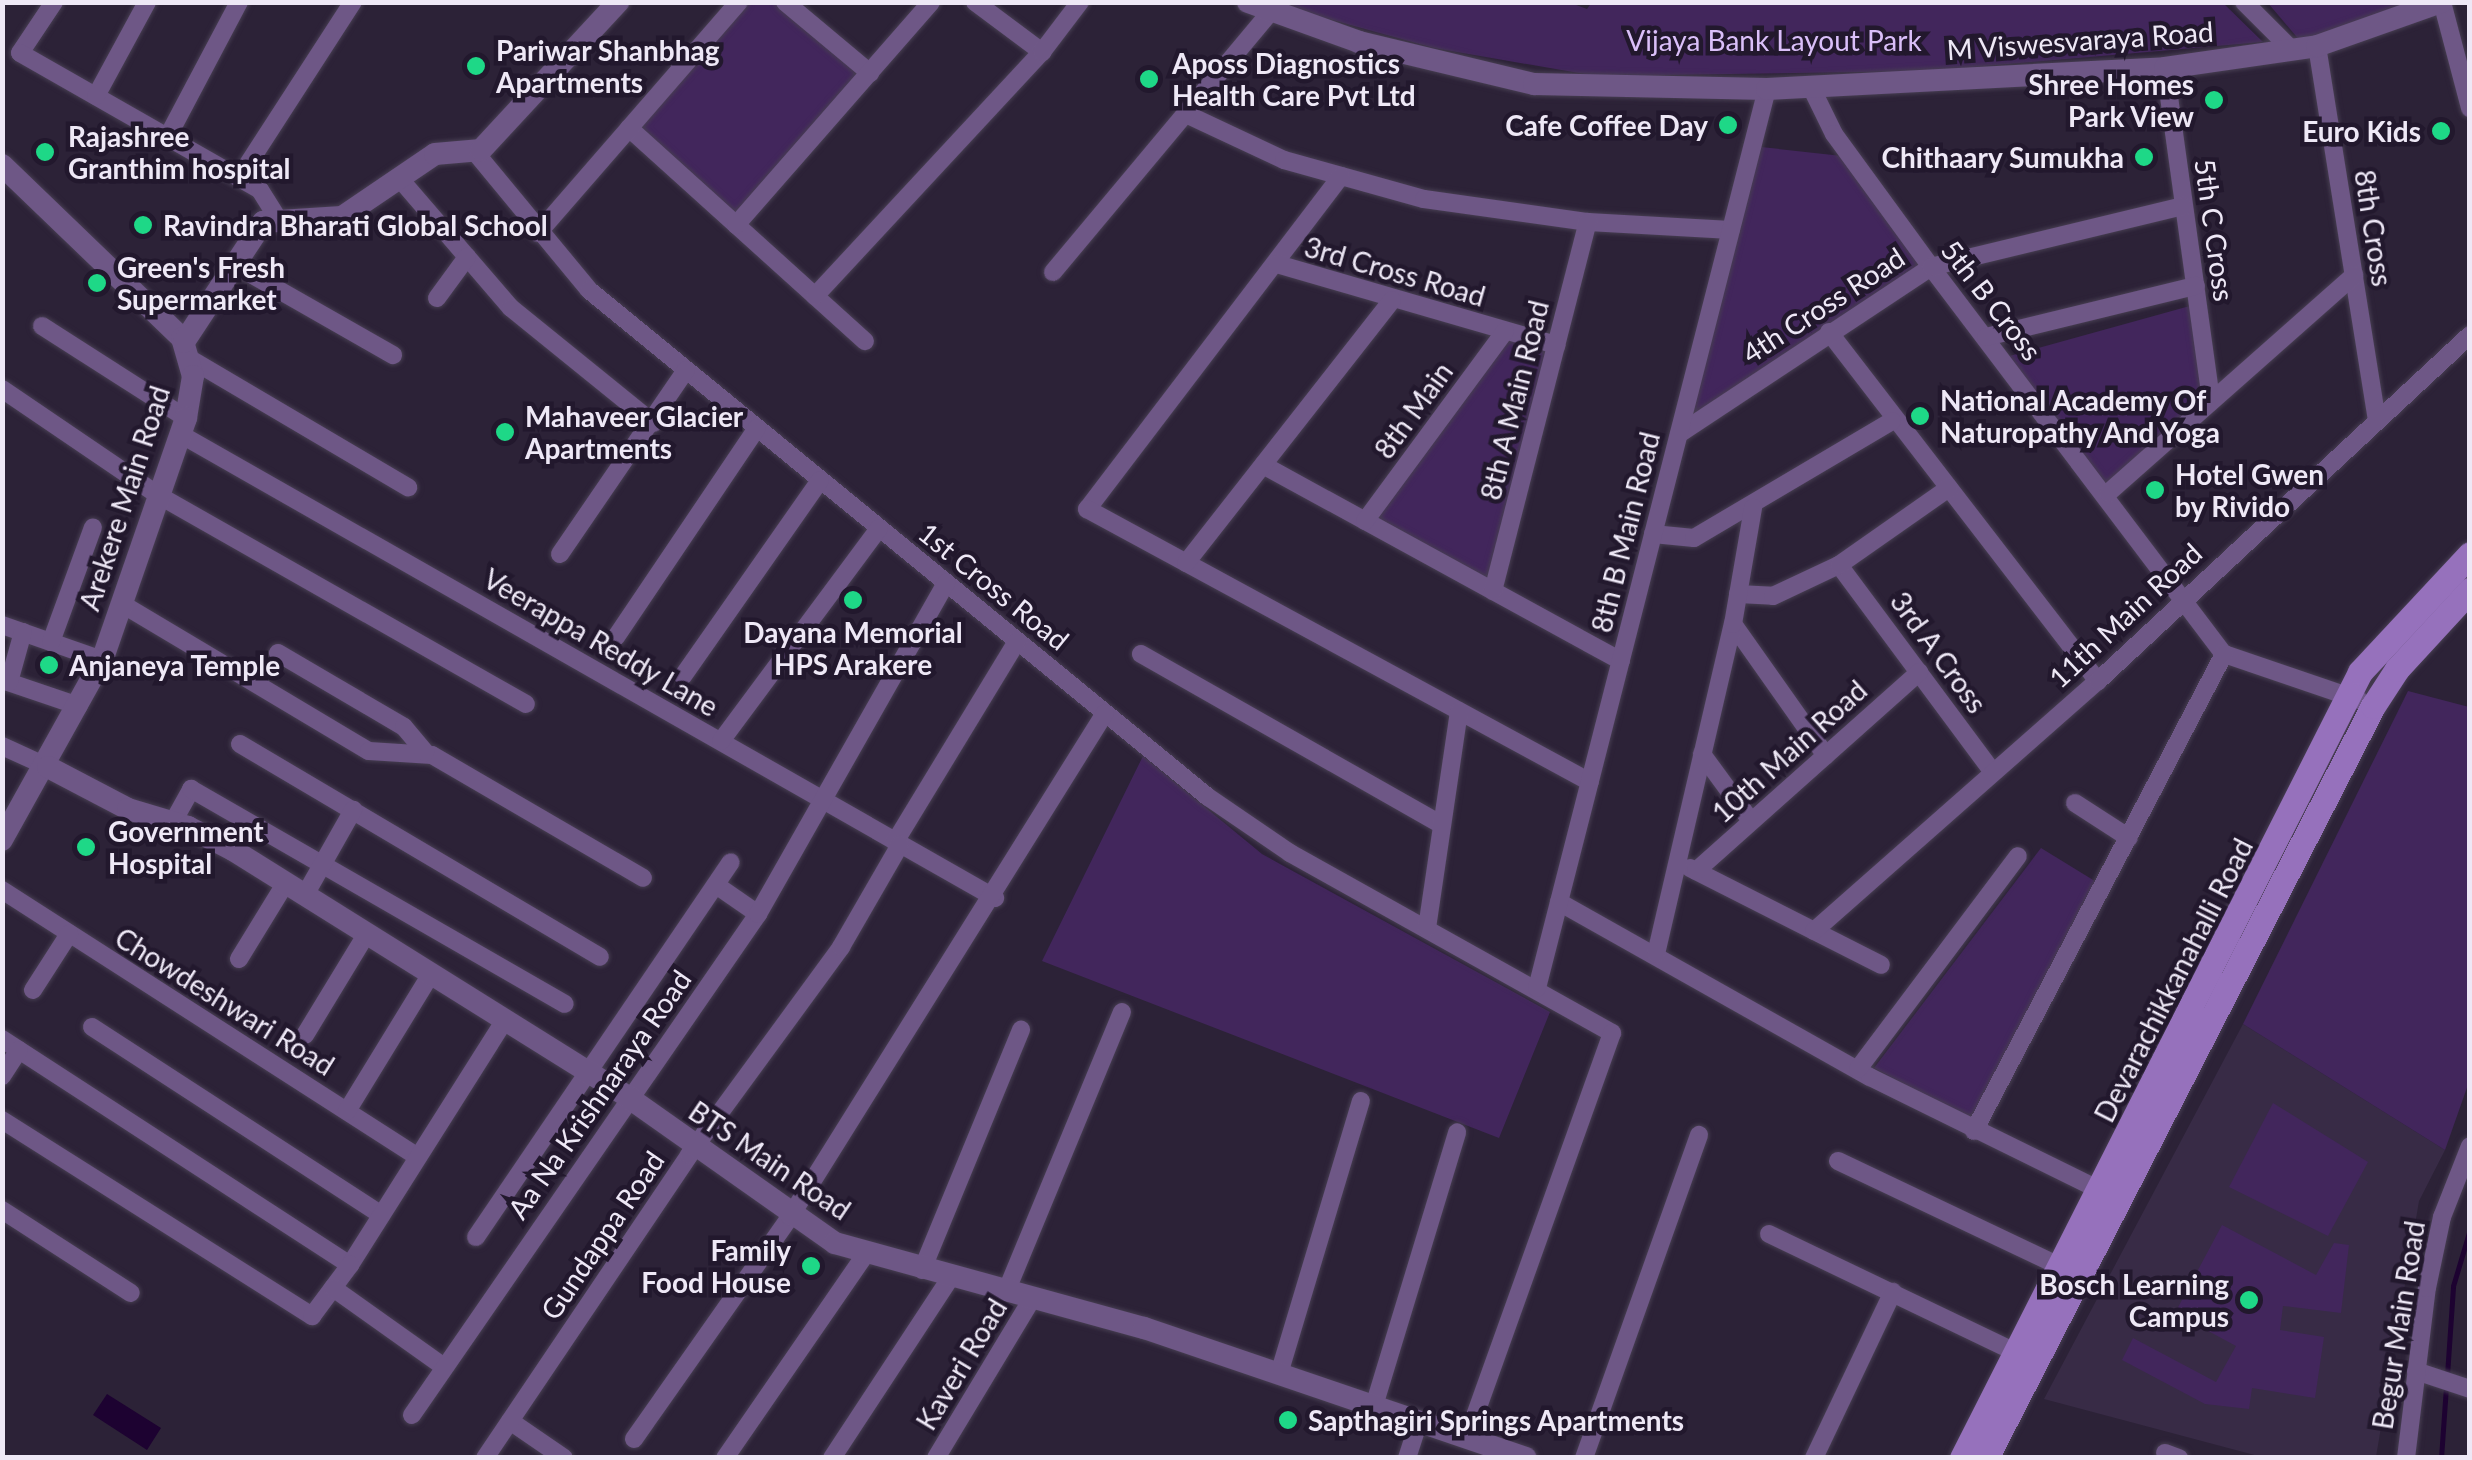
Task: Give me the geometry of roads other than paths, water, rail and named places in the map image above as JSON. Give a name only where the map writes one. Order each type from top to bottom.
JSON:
[{"type":"main road","name":"Devarachikkanahalli Road","points":[[1986,1458],[2348,696],[2373,657],[2470,554]]},
{"type":"main road","name":"Devarachikkanahalli Road","points":[[1962,1458],[2060,1267],[2110,1195],[2374,706],[2396,669],[2470,590]]},
{"type":"street","points":[[54,2],[20,53],[239,178],[267,197],[276,217]]},
{"type":"street","points":[[96,96],[146,2]]},
{"type":"street","points":[[168,138],[239,2]]},
{"type":"street","points":[[239,178],[353,2]]},
{"type":"street","points":[[188,351],[234,265],[264,222],[276,217],[342,217],[435,154],[476,152],[618,2]]},
{"type":"street","points":[[538,233],[740,2]]},
{"type":"street","points":[[785,2],[870,72]]},
{"type":"street","points":[[736,225],[931,2]]},
{"type":"street","points":[[975,2],[1042,52]]},
{"type":"street","points":[[815,296],[1042,52],[1080,2]]},
{"type":"street","points":[[2244,2],[2293,51]]},
{"type":"street","points":[[2441,2],[2470,108]]},
{"type":"street","name":"M Viswesvaraya Road","points":[[1266,6],[1393,52],[1534,84],[1767,89],[2165,68],[2317,46],[2441,2]]},
{"type":"street","points":[[1054,272],[1186,114],[1266,6]]},
{"type":"street","name":"8th Cross","points":[[2317,46],[2376,419]]},
{"type":"street","name":"5th C Cross","points":[[2165,68],[2211,401]]},
{"type":"street","name":"5th B Cross","points":[[1811,88],[1834,134],[1931,267],[2108,492],[2224,654]]},
{"type":"street","name":"8th B Main Road","points":[[1537,988],[1767,89]]},
{"type":"street","points":[[1186,114],[1257,150],[1341,176],[1484,211],[1730,230]]},
{"type":"street","points":[[629,128],[864,341]]},
{"type":"street","name":"1st Cross Road","points":[[476,152],[538,233],[589,290],[1254,831],[1537,988],[1614,1038],[1467,1438]]},
{"type":"street","points":[[2,165],[188,351],[408,487]]},
{"type":"street","points":[[1341,176],[1087,510],[1590,782]]},
{"type":"street","points":[[400,179],[511,308],[653,423]]},
{"type":"street","name":"4th Cross Road","points":[[1679,434],[1931,267],[2184,206]]},
{"type":"street","name":"8th A Main Road","points":[[1493,591],[1588,222]]},
{"type":"street","points":[[436,298],[467,257]]},
{"type":"street","name":"3rd Cross Road","points":[[1276,264],[1556,345]]},
{"type":"street","points":[[234,265],[393,354]]},
{"type":"street","points":[[2108,492],[2354,276]]},
{"type":"street","points":[[1986,338],[2196,286]]},
{"type":"street","points":[[1186,564],[1392,300]]},
{"type":"street","name":"Veerappa Reddy Lane","points":[[42,326],[183,426],[994,898]]},
{"type":"street","name":"8th Main","points":[[1365,521],[1505,331]]},
{"type":"street","points":[[1829,332],[1892,421],[1949,488],[2098,681]]},
{"type":"street","name":"11th Main Road","points":[[1814,931],[2098,681],[2183,597],[2470,336]]},
{"type":"street","name":"Arekere Main Road","points":[[2,840],[48,767],[102,660],[183,426],[188,351]]},
{"type":"street","points":[[560,554],[686,370]]},
{"type":"street","points":[[4,394],[158,495],[526,704]]},
{"type":"street","points":[[1653,534],[1694,538],[1753,508],[1892,421]]},
{"type":"street","points":[[616,637],[757,428]]},
{"type":"street","points":[[1263,465],[1620,662]]},
{"type":"street","points":[[683,676],[820,480]]},
{"type":"street","points":[[1738,594],[1773,596],[1839,565],[1949,488]]},
{"type":"street","points":[[1656,954],[1733,624],[1753,508]]},
{"type":"street","points":[[51,642],[92,527]]},
{"type":"street","points":[[720,742],[880,528]]},
{"type":"street","name":"3rd A Cross","points":[[1839,565],[1993,772]]},
{"type":"street","name":"Aa Na Krishnaraya Road","points":[[412,1415],[758,914],[826,802],[946,583]]},
{"type":"street","points":[[122,604],[369,751],[424,752]]},
{"type":"street","points":[[1733,624],[1782,702],[1826,756]]},
{"type":"street","points":[[2,625],[102,660]]},
{"type":"street","points":[[23,632],[6,681],[79,706]]},
{"type":"street","name":"Gundappa Road","points":[[486,1458],[695,1147],[841,947],[1017,641]]},
{"type":"street","points":[[278,652],[404,728],[424,752],[643,878]]},
{"type":"street","points":[[1141,654],[1442,825]]},
{"type":"street","points":[[1974,1131],[2224,654],[2374,706]]},
{"type":"street","name":"10th Main Road","points":[[1696,870],[1919,672]]},
{"type":"street","points":[[1428,928],[1459,711]]},
{"type":"street","points":[[634,1439],[790,1217],[994,898],[1104,712]]},
{"type":"street","points":[[240,744],[600,957]]},
{"type":"street","points":[[2,746],[48,767]]},
{"type":"street","points":[[1702,754],[1751,821]]},
{"type":"street","name":"BTS Main Road","points":[[48,767],[128,809],[174,822],[295,889],[628,1097],[790,1217],[865,1255],[1032,1299],[1279,1374],[1525,1458]]},
{"type":"street","points":[[174,822],[192,789],[565,1004]]},
{"type":"street","points":[[2075,803],[2128,838]]},
{"type":"street","points":[[239,958],[295,889],[322,864],[353,810]]},
{"type":"street","points":[[1858,1070],[2018,856]]},
{"type":"street","points":[[1678,861],[1881,965]]},
{"type":"street","points":[[476,1237],[731,862]]},
{"type":"street","points":[[716,885],[758,914]]},
{"type":"street","name":"Chowdeshwari Road","points":[[2,890],[418,1157]]},
{"type":"street","points":[[1559,902],[1858,1070],[1974,1131],[2110,1195]]},
{"type":"street","points":[[305,1035],[366,933]]},
{"type":"street","points":[[33,990],[69,934]]},
{"type":"street","points":[[347,1111],[432,974]]},
{"type":"street","points":[[1006,1292],[1122,1012]]},
{"type":"street","points":[[2,1120],[312,1316],[350,1264],[505,1020]]},
{"type":"street","points":[[92,1027],[381,1215]]},
{"type":"street","points":[[922,1270],[1021,1030]]},
{"type":"street","points":[[2,1039],[350,1264]]},
{"type":"street","points":[[2,1076],[19,1050]]},
{"type":"street","points":[[1279,1374],[1362,1102]]},
{"type":"street","points":[[1374,1406],[1457,1132]]},
{"type":"street","points":[[1584,1458],[1699,1135]]},
{"type":"street","name":"Begur Main Road","points":[[2406,1458],[2442,1216],[2470,1146]]},
{"type":"street","points":[[1838,1161],[2060,1267]]},
{"type":"street","points":[[2,1210],[132,1293]]},
{"type":"street","points":[[1769,1234],[2017,1354]]},
{"type":"street","points":[[725,1458],[865,1255]]},
{"type":"street","points":[[832,1458],[952,1278]]},
{"type":"street","points":[[333,1288],[444,1368]]},
{"type":"street","points":[[1814,1458],[1893,1292]]},
{"type":"street","name":"Kaveri Road","points":[[936,1458],[1032,1299]]},
{"type":"street","points":[[2416,1372],[2470,1389]]},
{"type":"street","points":[[510,1422],[564,1458]]},
{"type":"street","points":[[1407,1458],[1419,1422]]},
{"type":"waterway","points":[[2447,1375],[2453,1286],[2470,1229]]},
{"type":"waterway","points":[[2441,1458],[2446,1386]]},
{"type":"place","name":"Pariwar Shanbhag Apartments","points":[[476,66]]},
{"type":"place","name":"Aposs Diagnostics Health Care Pvt Ltd","points":[[1149,79]]},
{"type":"place","name":"Shree Homes Park View","points":[[2214,100]]},
{"type":"place","name":"Cafe Coffee Day","points":[[1728,125]]},
{"type":"place","name":"Euro Kids","points":[[2441,131]]},
{"type":"place","name":"Rajashree Granthim hospital","points":[[45,152]]},
{"type":"place","name":"Chithaary Sumukha","points":[[2144,157]]},
{"type":"place","name":"Ravindra Bharati Global School","points":[[143,225]]},
{"type":"place","name":"Green's Fresh Supermarket","points":[[97,283]]},
{"type":"place","name":"National Academy Of Naturopathy And Yoga","points":[[1920,416]]},
{"type":"place","name":"Mahaveer Glacier Apartments","points":[[505,432]]},
{"type":"place","name":"Hotel Gwen by Rivido","points":[[2155,490]]},
{"type":"place","name":"Dayana Memorial HPS Arakere","points":[[853,600]]},
{"type":"place","name":"Anjaneya Temple","points":[[49,665]]},
{"type":"place","name":"Government Hospital","points":[[86,847]]},
{"type":"place","name":"Family Food House","points":[[811,1266]]},
{"type":"place","name":"Bosch Learning Campus","points":[[2249,1300]]},
{"type":"place","name":"Sapthagiri Springs Apartments","points":[[1288,1420]]},
{"type":"park label","name":"Vijaya Bank Layout Park","points":[[1774,40]]}]
